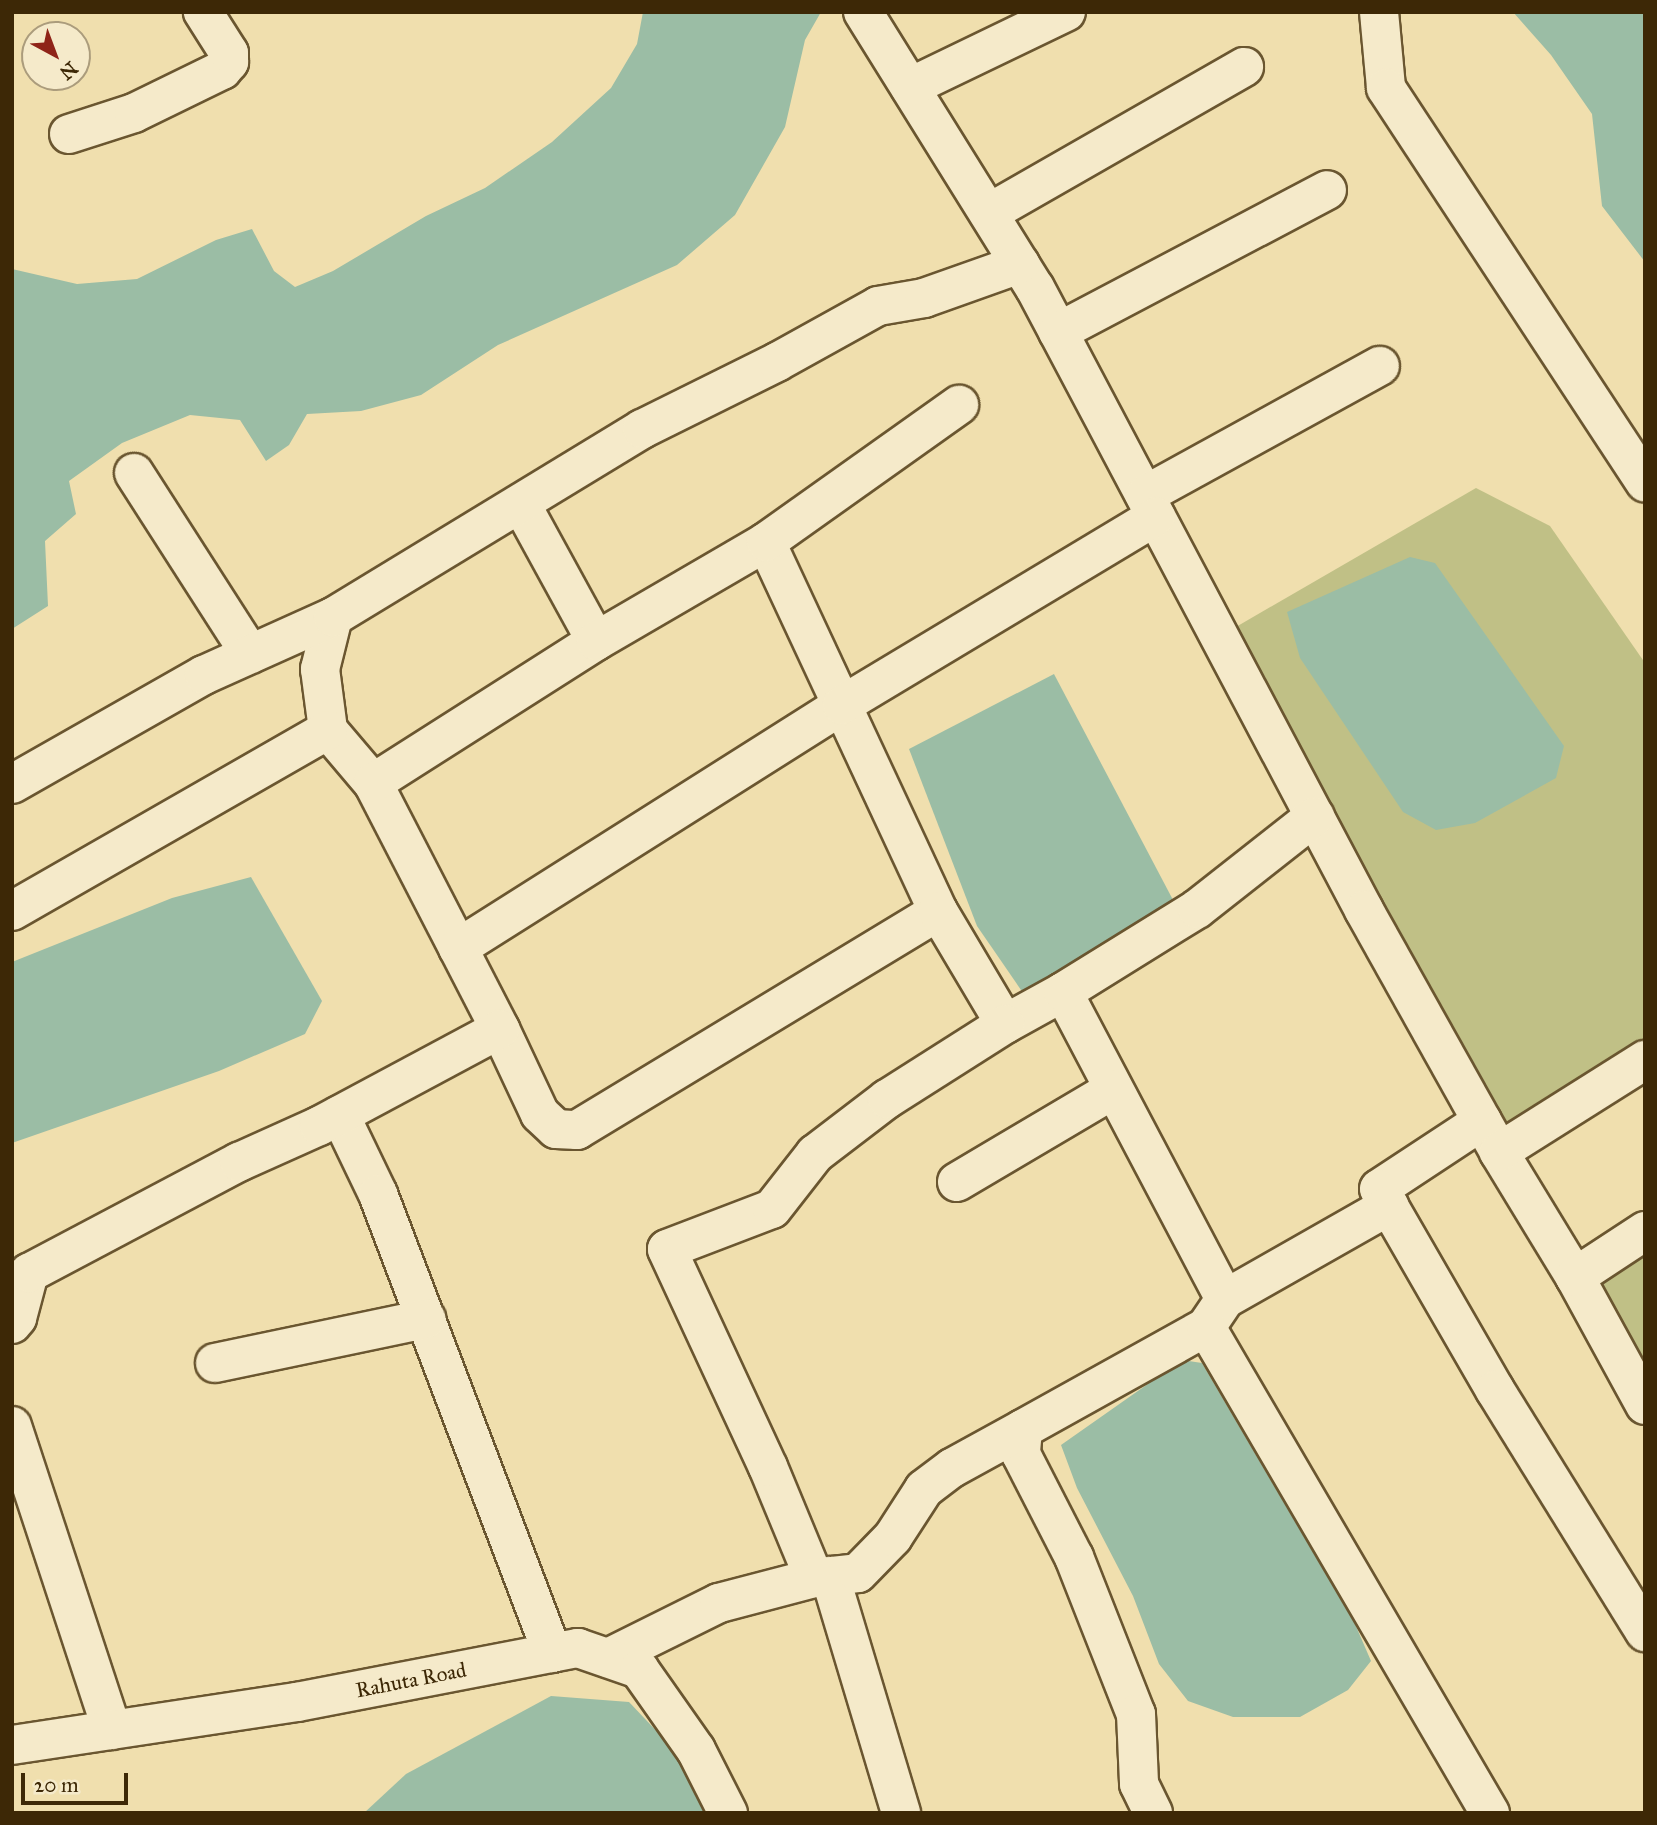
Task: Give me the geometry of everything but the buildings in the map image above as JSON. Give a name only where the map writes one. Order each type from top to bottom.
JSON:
[{"type":"street","points":[[69,134],[134,113],[222,70],[229,62],[229,53],[203,12]]},
{"type":"street","points":[[863,12],[989,213],[1058,331],[1315,816],[1491,1136],[1576,1277],[1645,1405]]},
{"type":"street","points":[[910,88],[1066,12]]},
{"type":"street","points":[[1379,12],[1386,88],[1645,484]]},
{"type":"street","points":[[989,213],[1244,67]]},
{"type":"street","points":[[1058,331],[1326,190]]},
{"type":"street","points":[[12,784],[204,675],[333,617],[642,429],[777,362],[878,306],[924,298],[1020,264]]},
{"type":"street","points":[[458,948],[842,705],[1150,505],[1380,366]]},
{"type":"street","points":[[373,783],[596,641],[766,542],[959,405]]},
{"type":"street","points":[[134,473],[250,654]]},
{"type":"street","points":[[521,504],[596,641]]},
{"type":"street","points":[[766,542],[939,911],[1005,1024]]},
{"type":"street","points":[[333,617],[320,669],[328,730],[373,783],[500,1029],[540,1114],[556,1129],[577,1130],[939,911]]},
{"type":"street","points":[[12,911],[328,730]]},
{"type":"street","points":[[901,1813],[822,1577],[667,1249],[772,1209],[816,1154],[887,1099],[1005,1024],[1063,992],[1197,909],[1315,816]]},
{"type":"street","points":[[1063,992],[1114,1089],[1215,1313],[1490,1813]]},
{"type":"street","points":[[12,1324],[17,1318],[29,1273],[239,1162],[340,1115],[500,1029]]},
{"type":"street","points":[[1645,1060],[1379,1188],[1495,1390],[1645,1632]]},
{"type":"street","points":[[957,1182],[1114,1089]]},
{"type":"street","points":[[340,1115],[378,1194],[552,1653]]},
{"type":"street","points":[[608,1658],[719,1602],[822,1577],[858,1573],[893,1537],[924,1489],[952,1468],[1023,1429],[1389,1206]]},
{"type":"street","points":[[1576,1277],[1645,1231]]},
{"type":"street","points":[[215,1363],[426,1319]]},
{"type":"street","points":[[12,1426],[112,1730]]},
{"type":"street","points":[[1023,1429],[1021,1454],[1074,1557],[1136,1714],[1139,1784],[1153,1813]]},
{"type":"street","name":"Rahuta Road","points":[[12,1745],[297,1702],[578,1648],[639,1669],[696,1750],[728,1813]]},
{"type":"green space","points":[[1476,488],[1550,526],[1645,663],[1645,1047],[1507,1136],[1229,631]]},
{"type":"green space","points":[[1645,1251],[1645,1364],[1601,1280]]},
{"type":"shaded area","points":[[643,12],[821,12],[805,40],[785,127],[735,215],[677,265],[498,345],[421,395],[361,411],[307,414],[289,445],[266,461],[240,420],[190,415],[122,443],[69,481],[76,514],[45,541],[48,606],[12,629],[12,269],[77,284],[137,279],[216,240],[252,229],[274,271],[295,287],[333,271],[426,216],[485,188],[552,142],[611,88],[637,44]]},
{"type":"shaded area","points":[[1513,12],[1645,12],[1645,262],[1602,206],[1592,114],[1551,55]]},
{"type":"shaded area","points":[[1410,557],[1435,563],[1564,746],[1556,778],[1475,823],[1436,830],[1403,812],[1300,658],[1287,612]]},
{"type":"shaded area","points":[[1054,674],[1182,917],[1030,1003],[977,926],[909,749]]},
{"type":"shaded area","points":[[251,877],[322,1001],[305,1034],[219,1071],[12,1143],[12,962],[172,898]]},
{"type":"shaded area","points":[[1182,1360],[1202,1363],[1355,1624],[1371,1661],[1348,1690],[1300,1717],[1233,1717],[1188,1701],[1159,1664],[1133,1596],[1077,1488],[1061,1445]]},
{"type":"shaded area","points":[[551,1696],[629,1702],[684,1760],[712,1813],[364,1813],[406,1774]]}]
